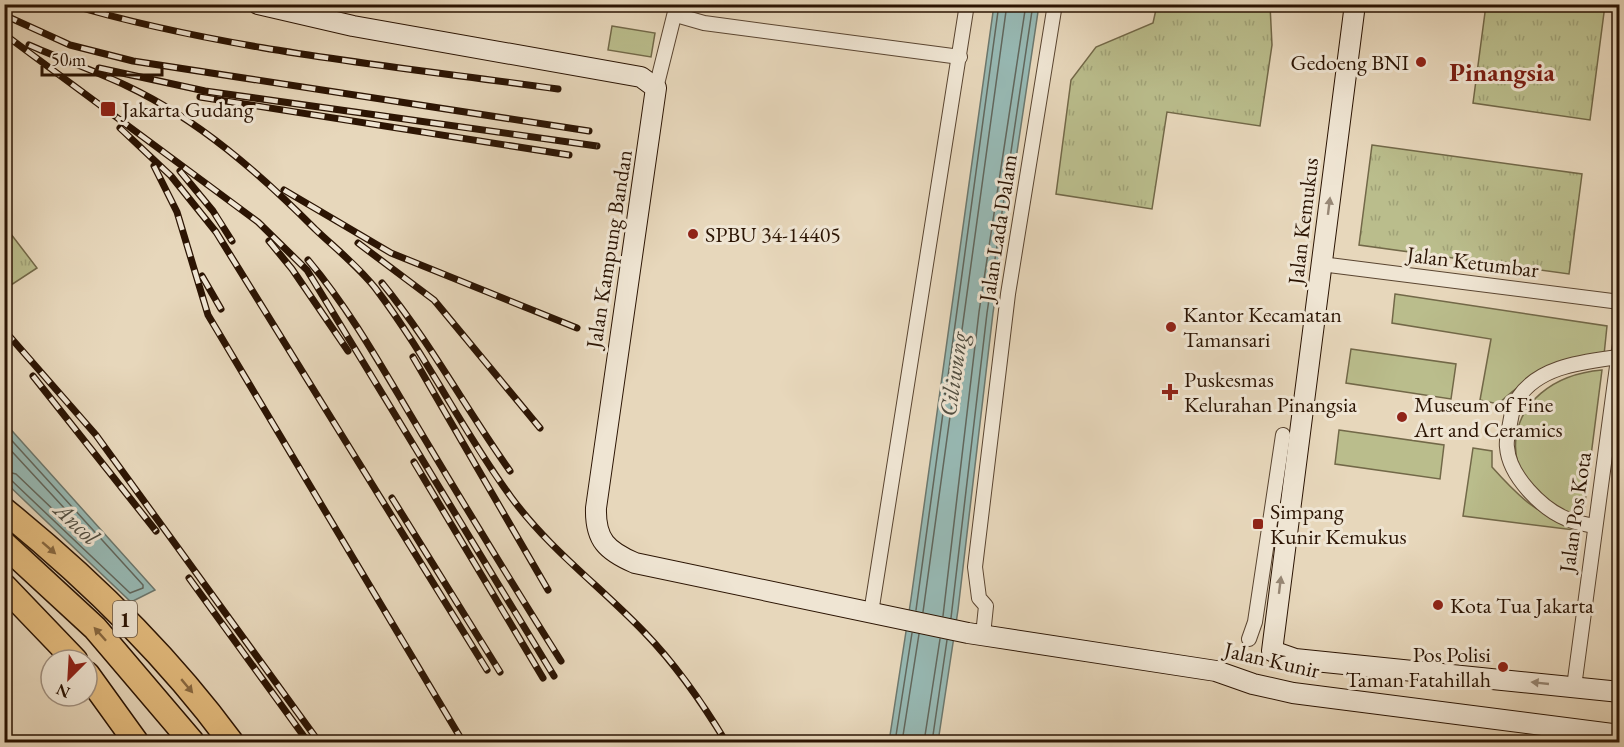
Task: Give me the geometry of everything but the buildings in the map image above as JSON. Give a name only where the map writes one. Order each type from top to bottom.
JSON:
[{"type":"highway","name":"1","points":[[4,510],[62,559],[136,629],[192,691],[231,742]]},
{"type":"highway","name":"1","points":[[4,544],[95,628],[192,742]]},
{"type":"highway","points":[[4,586],[63,648]]},
{"type":"highway","points":[[99,691],[136,742]]},
{"type":"street","points":[[258,4],[353,26],[640,77],[656,88],[676,10],[704,23],[960,57]]},
{"type":"street","points":[[871,614],[967,4]]},
{"type":"street","name":"Jalan Lada Dalam","points":[[975,634],[986,606],[979,598],[975,567],[1008,294],[1055,4]]},
{"type":"street","name":"Jalan Kemukus","points":[[1278,655],[1272,651],[1272,644],[1355,4]]},
{"type":"street","name":"Jalan Kampung Bandan","points":[[656,88],[639,216],[622,314],[595,525],[609,549],[636,563],[893,618]]},
{"type":"street","name":"Jalan Ketumbar","points":[[1321,264],[1620,302]]},
{"type":"street","points":[[1594,526],[1567,519],[1545,505],[1527,487],[1512,466],[1507,447],[1511,415],[1518,398],[1537,380],[1568,364],[1619,350]]},
{"type":"street","name":"Jalan Pos Kota","points":[[1574,687],[1619,350]]},
{"type":"street","points":[[1249,639],[1255,622],[1282,435]]},
{"type":"street","name":"Jalan Kunir","points":[[893,618],[975,634],[1058,645],[1086,645],[1218,664],[1258,678],[1304,686],[1620,730]]},
{"type":"street","name":"Jalan Kunir","points":[[1058,645],[1075,650],[1216,671],[1253,684],[1293,693],[1620,735]]},
{"type":"street","name":"Jalan Kunir","points":[[1278,655],[1295,659],[1620,692]]},
{"type":"green space","points":[[1157,5],[1270,5],[1272,45],[1260,126],[1167,112],[1152,209],[1056,194],[1071,80],[1096,47],[1153,23]]},
{"type":"green space","points":[[1486,5],[1605,5],[1590,120],[1473,103]]},
{"type":"green space","points":[[612,26],[655,33],[651,57],[608,50]]},
{"type":"green space","points":[[1372,145],[1582,174],[1569,274],[1359,245]]},
{"type":"green space","points":[[4,225],[37,268],[5,289],[4,289]]},
{"type":"green space","points":[[1395,294],[1607,326],[1604,355],[1574,358],[1547,368],[1522,384],[1498,404],[1480,400],[1491,339],[1392,323]]},
{"type":"green space","points":[[1351,349],[1456,364],[1451,399],[1346,383]]},
{"type":"green space","points":[[1602,370],[1583,518],[1551,505],[1529,486],[1518,463],[1516,438],[1524,414],[1541,393],[1567,378]]},
{"type":"green space","points":[[1339,430],[1444,445],[1440,479],[1335,464]]},
{"type":"green space","points":[[1473,448],[1492,451],[1492,467],[1521,497],[1555,519],[1583,526],[1582,531],[1463,516]]},
{"type":"water","name":"Ciliwung","points":[[994,5],[1039,5],[993,313],[958,610],[938,742],[889,742],[911,599]]},
{"type":"water","name":"Ancol","points":[[5,423],[155,590],[131,602],[5,482]]},
{"type":"railway","points":[[68,4],[189,34],[311,56],[558,89]]},
{"type":"railway","points":[[4,15],[70,45],[133,61],[589,131]]},
{"type":"railway","points":[[4,34],[258,222],[307,270],[554,676]]},
{"type":"railway","points":[[29,45],[127,86],[203,131],[250,168],[355,265],[394,314],[476,446],[511,497],[542,534],[657,646],[689,686],[726,742]]},
{"type":"railway","points":[[99,68],[205,91],[597,146]]},
{"type":"railway","points":[[200,97],[569,155]]},
{"type":"railway","points":[[120,128],[171,176],[216,232],[487,670]]},
{"type":"railway","points":[[154,166],[177,212],[208,315],[463,742]]},
{"type":"railway","points":[[180,171],[213,211],[232,241]]},
{"type":"railway","points":[[284,190],[391,253],[577,328]]},
{"type":"railway","points":[[269,241],[292,269],[348,351]]},
{"type":"railway","points":[[358,243],[434,300],[540,428]]},
{"type":"railway","points":[[308,260],[339,300],[367,343],[561,661]]},
{"type":"railway","points":[[202,276],[221,309]]},
{"type":"railway","points":[[382,283],[432,352],[510,471]]},
{"type":"railway","points":[[4,330],[96,435],[319,742]]},
{"type":"railway","points":[[413,357],[548,590]]},
{"type":"railway","points":[[33,376],[156,531]]},
{"type":"railway","points":[[414,462],[543,678]]},
{"type":"railway","points":[[392,498],[500,672]]},
{"type":"railway","points":[[189,578],[308,742]]},
{"type":"place","name":"Gedoeng BNI","points":[[1421,62]]},
{"type":"place","name":"Jakarta Gudang","points":[[108,109]]},
{"type":"place","name":"SPBU 34-14405","points":[[693,234]]},
{"type":"place","name":"Kantor Kecamatan Tamansari","points":[[1171,327]]},
{"type":"place","name":"Puskesmas Kelurahan Pinangsia","points":[[1170,392]]},
{"type":"place","name":"Museum of Fine Art and Ceramics","points":[[1402,417]]},
{"type":"place","name":"Simpang Kunir Kemukus","points":[[1258,524]]},
{"type":"place","name":"Kota Tua Jakarta","points":[[1438,605]]},
{"type":"place","name":"Pos Polisi Taman Fatahillah","points":[[1503,667]]},
{"type":"district","name":"Pinangsia","points":[[1502,72]]}]
